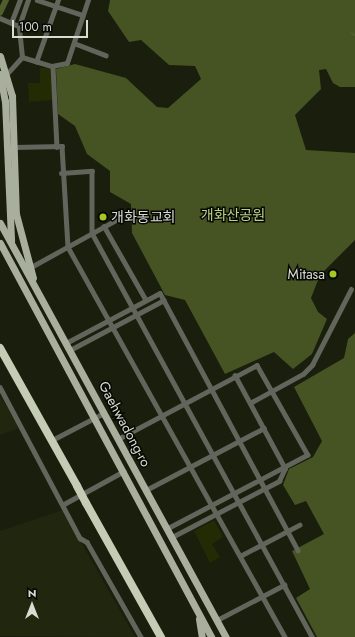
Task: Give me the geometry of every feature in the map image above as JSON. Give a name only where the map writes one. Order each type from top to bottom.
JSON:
[{"type":"highway","points":[[0,348],[58,457],[161,637]]},
{"type":"highway","points":[[0,356],[40,424]]},
{"type":"highway","points":[[85,504],[155,637]]},
{"type":"main road","points":[[1,59],[14,147],[16,214],[31,267],[34,286]]},
{"type":"main road","points":[[3,76],[11,244],[16,272]]},
{"type":"main road","points":[[0,146],[6,139]]},
{"type":"main road","name":"Gaehwadong-ro","points":[[0,223],[90,385],[226,637]]},
{"type":"main road","name":"Gaehwadong-ro","points":[[0,243],[125,471],[211,637]]},
{"type":"main road","points":[[0,251],[16,272]]},
{"type":"main road","points":[[75,378],[80,378],[87,388],[90,385]]},
{"type":"main road","points":[[198,613],[202,637]]},
{"type":"street","points":[[11,23],[20,0]]},
{"type":"street","points":[[22,57],[19,26],[28,0]]},
{"type":"street","points":[[37,0],[83,15]]},
{"type":"street","points":[[36,62],[58,0]]},
{"type":"street","points":[[22,57],[53,66],[67,63],[88,0]]},
{"type":"street","points":[[0,18],[19,26]]},
{"type":"street","points":[[74,43],[106,55]]},
{"type":"street","points":[[3,76],[22,57]]},
{"type":"street","points":[[53,66],[57,147]]},
{"type":"street","points":[[14,147],[62,146],[61,173],[68,247],[114,327],[285,637]]},
{"type":"street","points":[[61,173],[92,171],[92,233],[186,402],[312,637]]},
{"type":"street","points":[[31,267],[118,219]]},
{"type":"street","points":[[104,226],[146,300]]},
{"type":"street","points":[[250,403],[303,374],[320,354],[338,309],[351,289]]},
{"type":"street","points":[[68,346],[110,320],[160,293],[298,550]]},
{"type":"street","points":[[68,346],[114,327],[164,300]]},
{"type":"street","points":[[118,439],[257,364],[308,455],[167,529]]},
{"type":"street","points":[[235,376],[285,468]]},
{"type":"street","points":[[0,387],[64,504],[80,538],[87,542],[141,637]]},
{"type":"street","points":[[56,438],[104,413]]},
{"type":"street","points":[[146,490],[264,428]]},
{"type":"street","points":[[172,537],[279,481],[285,468]]},
{"type":"street","points":[[64,504],[125,471]]},
{"type":"street","points":[[240,556],[299,524]]},
{"type":"street","points":[[217,620],[284,585]]},
{"type":"shaded area","points":[[40,68],[52,68],[53,100],[29,102],[28,83],[40,83]]},
{"type":"shaded area","points":[[0,395],[19,428],[0,435]]},
{"type":"shaded area","points":[[63,510],[135,637],[0,636],[0,531]]},
{"type":"shaded area","points":[[214,520],[223,537],[212,544],[220,557],[210,563],[194,531]]},
{"type":"green space","name":"개화산공원","points":[[110,0],[355,0],[355,87],[340,87],[333,83],[326,69],[319,70],[321,89],[295,115],[306,150],[355,153],[355,240],[320,275],[311,298],[318,312],[327,319],[312,354],[293,369],[274,352],[225,374],[185,300],[165,295],[132,233],[131,204],[110,192],[110,171],[87,154],[75,126],[58,114],[56,69],[75,64],[126,78],[157,107],[168,108],[201,79],[195,66],[169,65],[141,40],[129,42],[108,11]]},
{"type":"green space","points":[[355,333],[355,637],[317,637],[296,598],[310,589],[292,551],[324,534],[306,501],[295,505],[283,485],[289,469],[313,457],[322,441],[294,387],[344,358],[348,339]]},
{"type":"waterway","points":[[0,13],[6,0]]},
{"type":"place","name":"개화동교회","points":[[103,217]]},
{"type":"place","name":"Mitasa","points":[[333,274]]}]
